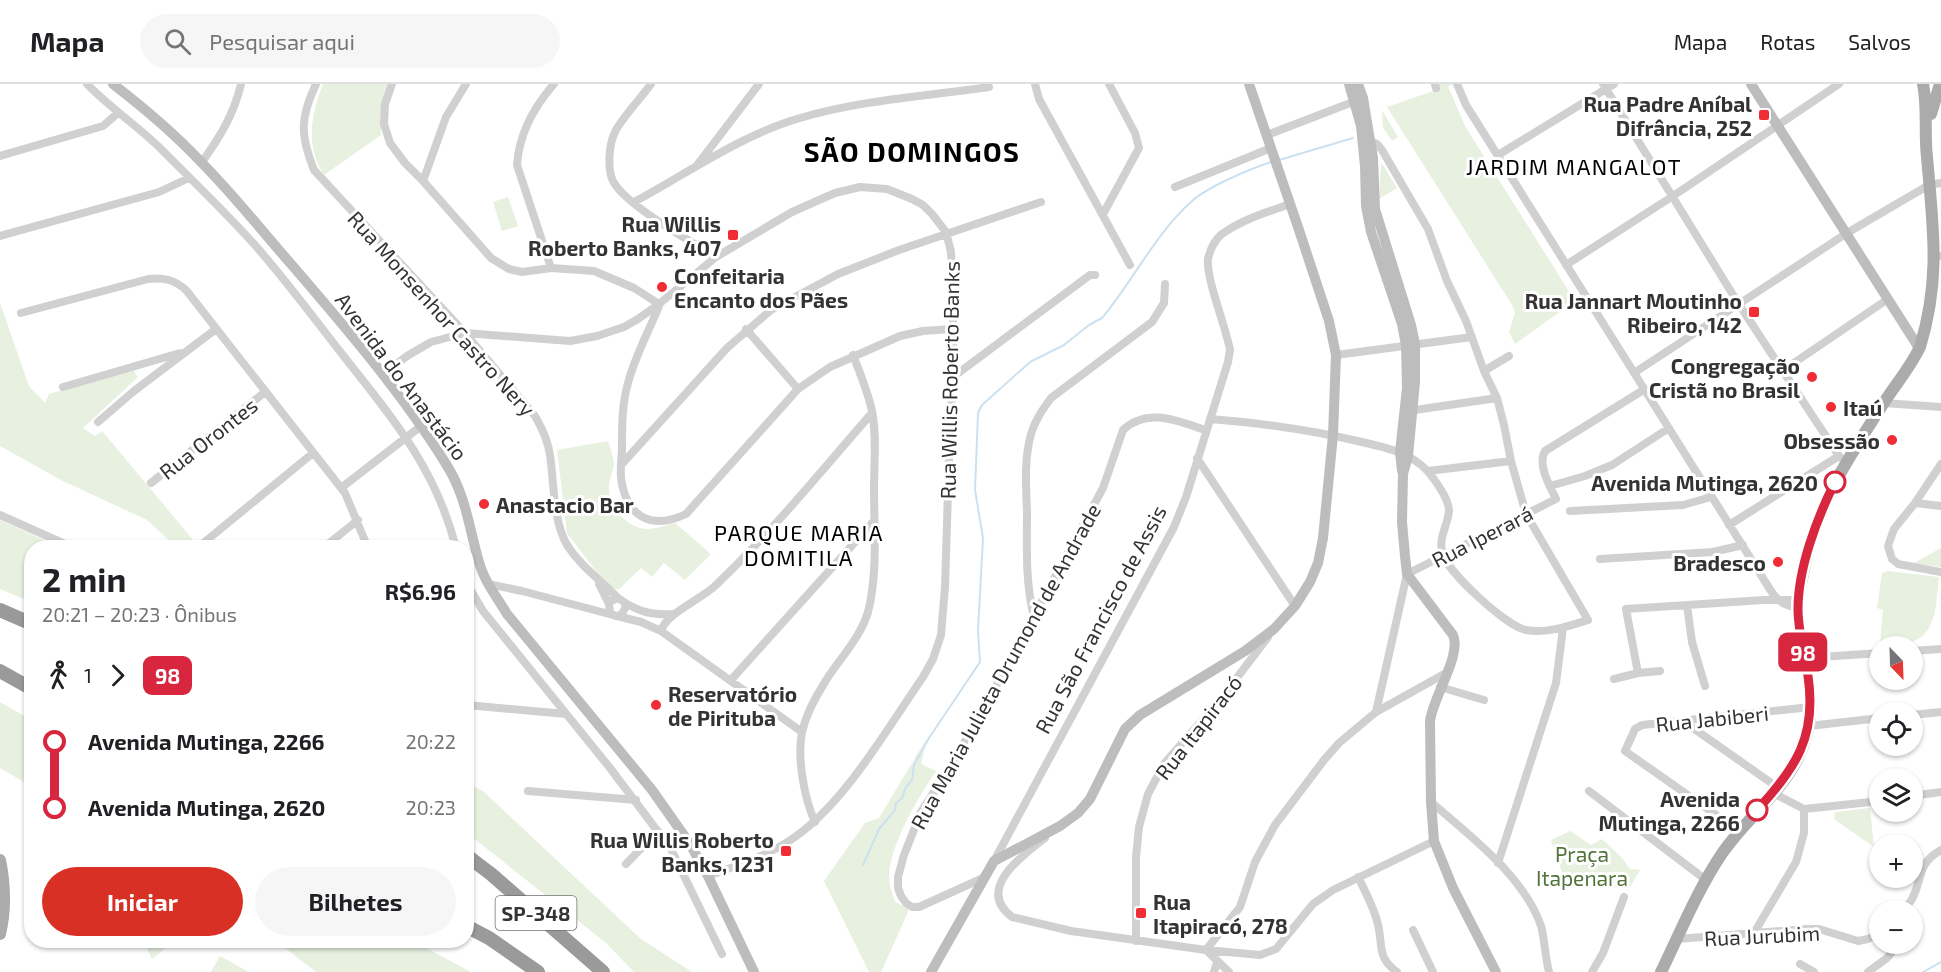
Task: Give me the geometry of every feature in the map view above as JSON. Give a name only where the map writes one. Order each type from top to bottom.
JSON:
[{"type":"highway","points":[[0,610],[24,620]]},
{"type":"highway","points":[[0,671],[24,684]]},
{"type":"highway","name":"SP-348","points":[[474,861],[500,881],[603,972]]},
{"type":"highway","name":"SP-348","points":[[474,930],[538,972]]},
{"type":"main road","name":"Avenida do Anastácio","points":[[113,84],[151,114],[202,162],[382,375],[447,465],[460,489],[473,540]]},
{"type":"main road","points":[[994,861],[1060,826],[1078,813],[1090,799],[1125,729],[1140,715],[1245,651],[1274,629],[1295,606],[1310,582],[1318,563],[1323,538],[1332,435],[1336,355],[1329,321],[1249,84]]},
{"type":"main road","points":[[1349,84],[1359,100]]},
{"type":"main road","points":[[1358,84],[1367,140],[1373,158],[1374,204],[1411,325],[1410,344],[1415,382],[1407,411],[1402,522],[1407,574],[1455,639],[1454,653],[1431,709],[1431,802],[1434,841],[1453,888],[1496,972]]},
{"type":"main road","points":[[1751,84],[1919,348]]},
{"type":"main road","points":[[1661,972],[1706,880],[1721,855],[1775,790],[1799,756],[1809,726],[1811,707],[1798,604],[1807,556],[1842,459],[1884,403],[1919,348],[1932,317],[1938,290],[1940,256],[1935,184],[1921,129],[1916,84]]},
{"type":"main road","points":[[1923,84],[1927,127]]},
{"type":"main road","points":[[1925,141],[1940,84]]},
{"type":"main road","name":"Avenida do Anastácio","points":[[474,544],[479,564],[488,584],[507,614],[652,790],[690,844],[754,972]]},
{"type":"main road","points":[[0,860],[5,889],[5,906],[0,934]]},
{"type":"main road","name":"Rua São Francisco de Assis","points":[[931,972],[994,861]]},
{"type":"street","name":"Avenida do Anastácio","points":[[87,84],[165,152],[261,253],[377,399],[425,466],[438,492],[453,540]]},
{"type":"street","points":[[202,162],[219,138],[232,113],[241,84]]},
{"type":"street","name":"Rua Monsenhor Castro Nery","points":[[316,84],[303,124],[303,137],[314,170],[465,333],[535,416],[550,453],[560,523],[566,544],[596,580],[621,600],[646,613]]},
{"type":"street","points":[[392,84],[385,104],[384,124],[396,152],[500,265],[522,272],[551,268],[581,269],[606,274],[659,304],[627,384],[622,413],[621,481],[631,507],[641,518],[658,523],[674,520],[686,514],[798,388],[830,367],[900,336],[923,331],[952,329]]},
{"type":"street","points":[[423,181],[446,117],[466,84]]},
{"type":"street","points":[[551,268],[517,165],[518,152],[526,127],[541,100],[554,84]]},
{"type":"street","points":[[651,84],[615,132],[610,166],[613,181],[622,193],[667,227],[716,257]]},
{"type":"street","points":[[694,168],[759,84]]},
{"type":"street","points":[[1035,84],[1039,99],[1130,265]]},
{"type":"street","points":[[1102,214],[1139,148],[1135,133],[1109,84]]},
{"type":"street","points":[[1457,84],[1467,105],[1566,265],[1591,301],[1711,497],[1777,599],[1787,606],[1798,604]]},
{"type":"street","points":[[1566,265],[1837,85]]},
{"type":"street","points":[[1498,155],[1608,86],[1738,303],[1842,459],[1729,525]]},
{"type":"street","points":[[634,202],[755,136],[799,118],[846,107],[989,87]]},
{"type":"street","points":[[1266,135],[1359,100]]},
{"type":"street","points":[[0,156],[103,126],[118,113]]},
{"type":"street","points":[[1210,418],[1272,424],[1332,435],[1404,454],[1428,471],[1449,507],[1442,541],[1443,555],[1455,573],[1479,598],[1518,628],[1536,631],[1563,628],[1588,620],[1526,514],[1497,398],[1447,281],[1428,229],[1382,150],[1367,140]]},
{"type":"street","points":[[1175,187],[1272,152]]},
{"type":"street","points":[[0,237],[159,192],[189,178]]},
{"type":"street","points":[[1634,373],[1847,233],[1935,184]]},
{"type":"street","name":"Rua Willis Roberto Banks","points":[[382,375],[406,356],[431,342],[465,333],[570,341],[597,336],[624,327],[659,304],[716,257],[792,212],[835,193],[860,187],[888,189],[923,205],[946,232],[953,276],[953,377],[945,587],[941,635],[933,659],[923,677],[847,786],[815,822],[789,841],[767,853],[708,876]]},
{"type":"street","points":[[621,465],[727,348],[746,329],[771,310],[828,280],[898,250],[1041,202]]},
{"type":"street","name":"Rua São Francisco de Assis","points":[[994,861],[1174,527],[1186,497],[1230,350],[1208,270],[1210,250],[1223,233],[1246,220],[1290,204]]},
{"type":"street","points":[[953,377],[1090,275],[1095,275]]},
{"type":"street","points":[[21,313],[156,278],[177,282],[186,290],[341,488],[358,520],[365,540]]},
{"type":"street","points":[[1034,617],[1027,572],[1026,460],[1031,433],[1051,398],[1152,322],[1164,303],[1165,284]]},
{"type":"street","points":[[1782,371],[1888,298]]},
{"type":"street","points":[[98,422],[216,329]]},
{"type":"street","points":[[746,329],[798,388]]},
{"type":"street","points":[[1336,355],[1472,338]]},
{"type":"street","points":[[63,387],[184,352]]},
{"type":"street","points":[[815,822],[805,792],[802,732],[812,705],[824,683],[860,632],[873,590],[873,413],[853,355]]},
{"type":"street","points":[[1484,371],[1509,356]]},
{"type":"street","points":[[1645,389],[1549,448],[1543,455],[1542,461],[1550,486],[1585,476],[1611,465],[1669,428]]},
{"type":"street","name":"Rua Orontes","points":[[151,483],[266,392]]},
{"type":"street","points":[[1407,411],[1497,398]]},
{"type":"street","points":[[1884,403],[1941,407]]},
{"type":"street","points":[[661,631],[665,621],[704,596],[748,554],[873,413]]},
{"type":"street","name":"Rua Maria Julieta Drumond de Andrade","points":[[985,878],[919,907],[912,907],[906,903],[898,888],[898,877],[904,855],[921,812],[978,720],[1103,488],[1123,430],[1138,419],[1151,417],[1205,430]]},
{"type":"street","points":[[341,488],[420,426]]},
{"type":"street","points":[[207,540],[313,453]]},
{"type":"street","points":[[1197,458],[1295,606]]},
{"type":"street","points":[[1428,471],[1511,461]]},
{"type":"street","points":[[1941,464],[1894,529],[1888,546],[1892,559],[1898,564],[1941,572]]},
{"type":"street","name":"Rua Iperará","points":[[1407,574],[1556,499],[1550,486]]},
{"type":"street","points":[[1570,511],[1683,505],[1711,497]]},
{"type":"street","points":[[1915,503],[1941,506]]},
{"type":"street","points":[[0,515],[56,540]]},
{"type":"street","points":[[333,540],[358,520]]},
{"type":"street","points":[[731,680],[874,521]]},
{"type":"street","points":[[1600,559],[1713,552],[1743,545]]},
{"type":"street","points":[[1376,712],[1407,574]]},
{"type":"street","name":"Rua Monsenhor Castro Nery","points":[[596,580],[609,605]]},
{"type":"street","points":[[488,584],[589,609],[616,615],[625,610],[621,600],[589,609]]},
{"type":"street","points":[[474,596],[483,611],[636,800],[671,849],[722,954]]},
{"type":"street","points":[[1638,673],[1626,609],[1777,599]]},
{"type":"street","points":[[609,605],[610,613],[661,631],[802,732]]},
{"type":"street","points":[[1687,605],[1692,642],[1705,686]]},
{"type":"street","points":[[646,613],[676,614]]},
{"type":"street","points":[[646,613],[652,626]]},
{"type":"street","points":[[1498,863],[1556,683],[1563,628]]},
{"type":"street","name":"Rua Itapiracó","points":[[1136,941],[1136,857],[1139,827],[1148,794],[1164,764],[1220,700],[1274,629]]},
{"type":"street","points":[[1923,650],[1941,649]]},
{"type":"street","points":[[1804,658],[1869,654]]},
{"type":"street","points":[[1614,679],[1660,671]]},
{"type":"street","points":[[1206,950],[1240,907],[1255,862],[1275,825],[1339,743],[1376,712],[1446,673]]},
{"type":"street","points":[[1440,687],[1484,700]]},
{"type":"street","points":[[474,706],[566,714]]},
{"type":"street","name":"Rua Jabiberi","points":[[1739,831],[1626,752],[1624,749],[1637,726],[1811,707]]},
{"type":"street","points":[[1923,714],[1941,712]]},
{"type":"street","points":[[1809,726],[1869,719]]},
{"type":"street","points":[[1683,721],[1804,809],[1869,802]]},
{"type":"street","points":[[528,791],[636,800]]},
{"type":"street","points":[[1589,791],[1706,880]]},
{"type":"street","points":[[1923,794],[1941,792]]},
{"type":"street","points":[[1431,802],[1498,863],[1527,899],[1541,928],[1549,972]]},
{"type":"street","points":[[1754,933],[1796,862],[1803,833],[1804,809]]},
{"type":"street","points":[[1060,826],[1015,861],[1000,883],[998,894],[1006,912],[1020,920],[1071,932],[1260,955],[1276,949],[1313,904],[1333,890],[1434,841]]},
{"type":"street","points":[[626,864],[658,831]]},
{"type":"street","points":[[1913,899],[1919,874],[1929,860],[1941,850]]},
{"type":"street","points":[[1358,877],[1377,919],[1382,955],[1391,968],[1397,972]]},
{"type":"street","points":[[1592,972],[1603,953],[1624,897]]},
{"type":"street","name":"Rua Jurubim","points":[[1677,939],[1819,929],[1858,941],[1869,938]]},
{"type":"street","points":[[1413,930],[1433,972]]},
{"type":"street","points":[[1206,950],[1229,972]]},
{"type":"street","points":[[1868,972],[1890,954]]},
{"type":"street","points":[[1214,972],[1217,962]]},
{"type":"street","points":[[1800,964],[1814,972]]},
{"type":"green space","points":[[323,84],[390,84],[381,111],[381,135],[324,175],[314,153],[312,142],[315,107]]},
{"type":"green space","points":[[1438,84],[1453,84],[1448,86],[1465,126],[1575,301],[1515,344],[1509,332],[1515,312],[1512,305],[1387,107],[1439,89]]},
{"type":"green space","points":[[1382,110],[1398,137],[1392,141],[1383,127]]},
{"type":"green space","points":[[1381,162],[1397,188],[1379,199]]},
{"type":"green space","points":[[508,197],[518,226],[502,231],[493,202]]},
{"type":"green space","points":[[0,303],[29,386],[45,403],[49,394],[133,370],[138,377],[83,428],[95,436],[102,431],[193,540],[169,540],[147,520],[63,481],[0,446]]},
{"type":"green space","points":[[608,441],[614,464],[609,485],[610,495],[620,516],[639,528],[658,528],[675,523],[711,554],[685,580],[664,563],[652,577],[641,568],[618,590],[606,584],[567,533],[557,450]]},
{"type":"green space","points":[[0,520],[44,540],[24,540],[24,599],[0,589]]},
{"type":"green space","points":[[1941,548],[1941,567],[1914,563]]},
{"type":"green space","points":[[1888,571],[1939,577],[1932,622],[1923,636],[1881,636],[1883,610],[1877,608],[1882,573]]},
{"type":"green space","points":[[0,702],[24,716],[24,782],[0,768]]},
{"type":"green space","points":[[927,738],[921,764],[936,771],[900,834],[889,874],[895,902],[908,908],[908,912],[881,972],[869,972],[824,881],[865,823],[879,818]]},
{"type":"green space","points":[[474,787],[483,791],[641,939],[692,972],[634,972],[606,943],[474,839]]},
{"type":"green space","points":[[1869,808],[1869,822],[1871,822],[1873,834],[1869,834],[1869,844],[1834,819],[1835,812]]},
{"type":"green space","name":"Praça Itapenara","points":[[1570,831],[1591,845],[1602,839],[1630,869],[1640,870],[1630,887],[1567,887],[1551,840]]},
{"type":"green space","points":[[147,948],[165,948],[152,959]]},
{"type":"green space","points":[[285,948],[426,948],[471,972],[316,972]]},
{"type":"green space","points":[[220,956],[249,972],[211,972]]},
{"type":"waterway","points":[[1279,160],[1353,138]]},
{"type":"waterway","points":[[863,865],[879,829],[895,810],[896,803],[902,798],[906,787],[912,780],[914,765],[929,738],[980,662],[978,631],[983,538],[975,490],[978,413],[982,405],[1030,362],[1064,345],[1089,325],[1102,318],[1155,243],[1179,214],[1199,195],[1241,173],[1271,162]]},
{"type":"waterway","points":[[1923,972],[1941,962]]},
{"type":"bus line","name":"98","points":[[1757,810],[1773,793],[1799,756],[1809,726],[1811,707],[1800,634],[1798,608],[1800,589],[1813,536],[1835,482]]},
{"type":"place","name":"Rua Padre Aníbal Difrância, 252","points":[[1764,115]]},
{"type":"place","name":"Rua Willis Roberto Banks, 407","points":[[733,235]]},
{"type":"place","name":"Confeitaria Encanto dos Pães","points":[[662,287]]},
{"type":"place","name":"Rua Jannart Moutinho Ribeiro, 142","points":[[1754,312]]},
{"type":"place","name":"Congregação Cristã no Brasil","points":[[1812,377]]},
{"type":"place","name":"Itaú","points":[[1831,407]]},
{"type":"place","name":"Obsessão","points":[[1892,440]]},
{"type":"place","name":"Avenida Mutinga, 2620","points":[[1835,482]]},
{"type":"place","name":"Anastacio Bar","points":[[484,504]]},
{"type":"place","name":"Bradesco","points":[[1778,562]]},
{"type":"place","name":"Reservatório de Pirituba","points":[[656,705]]},
{"type":"place","name":"Avenida Mutinga, 2266","points":[[1757,810]]},
{"type":"place","name":"Rua Willis Roberto Banks, 1231","points":[[786,851]]},
{"type":"place","name":"Rua Itapiracó, 278","points":[[1141,913]]},
{"type":"district","name":"SÃO DOMINGOS","points":[[912,151]]},
{"type":"district","name":"JARDIM MANGALOT","points":[[1574,166]]},
{"type":"district","name":"PARQUE MARIA DOMITILA","points":[[799,545]]}]
